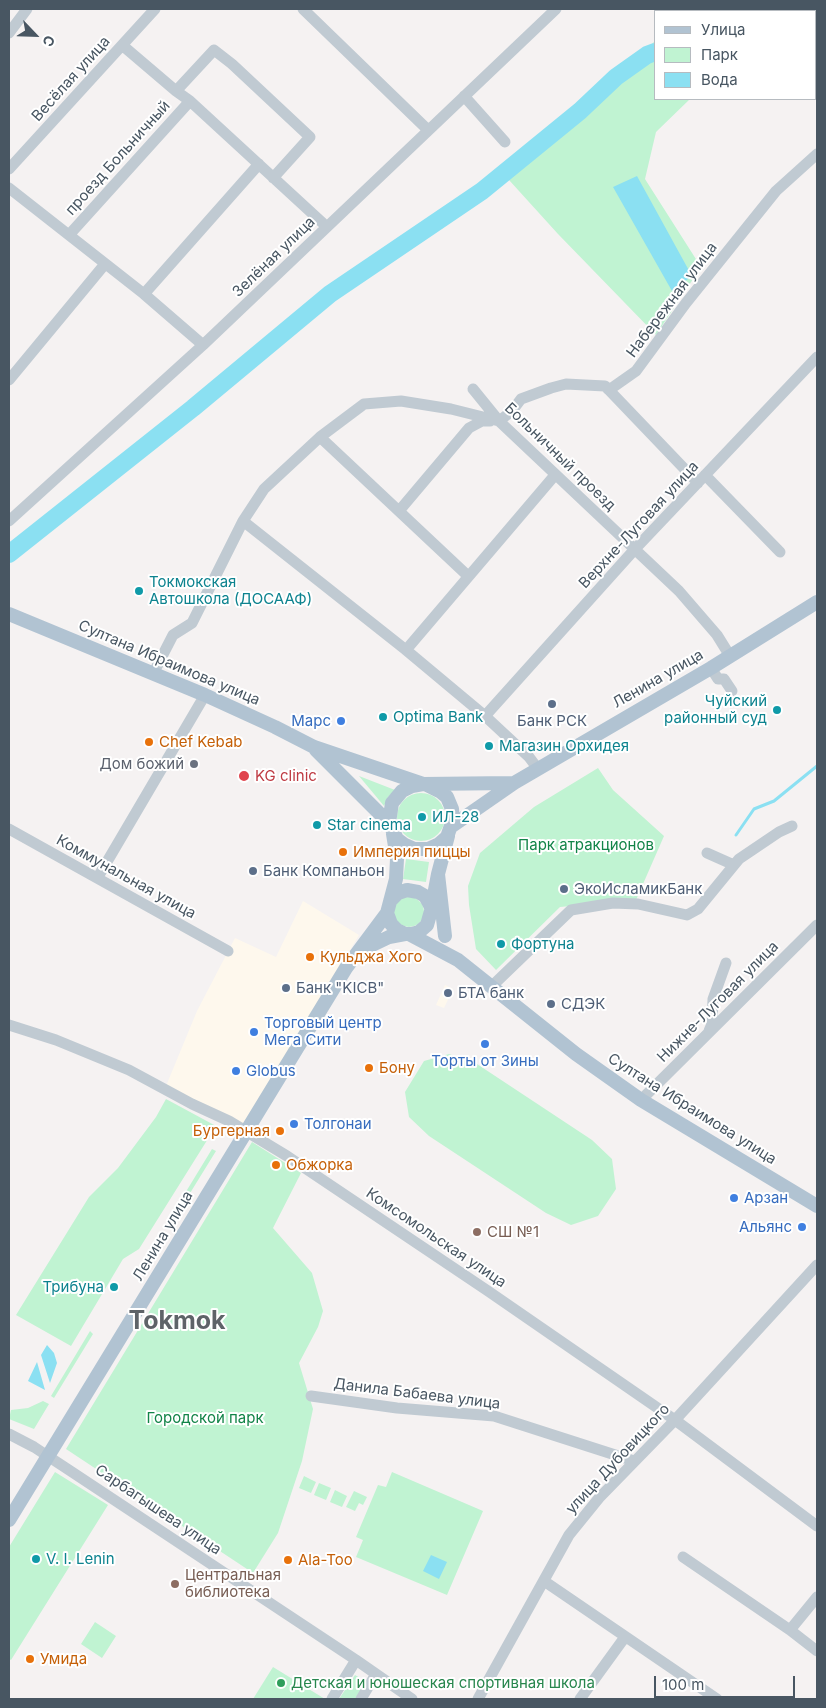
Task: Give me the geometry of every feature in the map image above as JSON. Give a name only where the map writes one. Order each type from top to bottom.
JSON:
[{"type":"main road","name":"Ленина улица","points":[[496,795],[711,668],[817,602]]},
{"type":"main road","name":"Султана Ибраимова улица","points":[[9,614],[205,695],[314,747]]},
{"type":"main road","points":[[314,747],[441,792],[447,797],[452,809],[451,829],[443,852],[427,925],[419,932],[389,937],[366,948],[346,968]]},
{"type":"main road","points":[[314,747],[405,845],[421,850],[439,844],[451,829],[496,795]]},
{"type":"main road","points":[[458,960],[397,930],[391,924],[389,907],[396,879],[397,859],[391,829],[390,809],[397,796],[412,786],[514,783]]},
{"type":"main road","points":[[443,852],[496,795]]},
{"type":"main road","points":[[438,874],[445,936]]},
{"type":"main road","points":[[346,968],[398,893],[407,890],[418,892],[425,896],[458,960]]},
{"type":"main road","points":[[389,937],[433,947]]},
{"type":"main road","name":"Султана Ибраимова улица","points":[[458,960],[576,1054],[641,1100],[817,1206]]},
{"type":"main road","name":"Ленина улица","points":[[9,1520],[346,968]]},
{"type":"street","points":[[9,33],[27,9]]},
{"type":"street","name":"Весёлая улица","points":[[9,169],[155,9]]},
{"type":"street","points":[[302,9],[428,130]]},
{"type":"street","name":"Зелёная улица","points":[[9,522],[203,345],[556,9]]},
{"type":"street","points":[[122,45],[190,101],[327,227]]},
{"type":"street","name":"проезд Больничный","points":[[176,91],[214,50],[232,64],[310,137],[273,178]]},
{"type":"street","points":[[464,96],[505,142]]},
{"type":"street","name":"проезд Больничный","points":[[69,235],[190,101]]},
{"type":"street","name":"Набережная улица","points":[[609,390],[636,372],[692,295],[776,191],[817,154]]},
{"type":"street","points":[[144,294],[260,164]]},
{"type":"street","name":"проезд Больничный","points":[[9,188],[144,294],[203,345]]},
{"type":"street","points":[[9,380],[106,264]]},
{"type":"street","name":"Верхне-Луговая улица","points":[[485,716],[635,549],[817,357]]},
{"type":"street","points":[[399,511],[469,428],[482,421],[499,421],[512,411],[521,399],[559,386],[566,384],[606,386],[780,552]]},
{"type":"street","name":"Больничный проезд","points":[[473,388],[499,421],[679,591],[717,635],[730,656]]},
{"type":"street","points":[[153,674],[173,635],[192,623],[243,521],[264,489],[320,437],[364,404],[401,401],[451,409],[499,421]]},
{"type":"street","points":[[320,437],[468,576]]},
{"type":"street","points":[[406,650],[555,475]]},
{"type":"street","points":[[243,521],[406,650],[485,716],[529,757],[538,769]]},
{"type":"street","points":[[711,668],[718,679],[724,679],[732,691]]},
{"type":"street","points":[[98,877],[205,695]]},
{"type":"street","points":[[491,987],[571,910],[612,904],[638,904],[687,915],[698,909],[739,859],[771,837],[792,826]]},
{"type":"street","name":"Коммунальная улица","points":[[9,829],[228,951]]},
{"type":"street","points":[[707,853],[734,865]]},
{"type":"street","name":"Нижне-Луговая улица","points":[[641,1100],[817,925]]},
{"type":"street","points":[[708,1034],[712,1024],[713,999],[726,963]]},
{"type":"street","name":"Комсомольская улица","points":[[9,1025],[56,1040],[129,1070],[192,1104],[229,1121],[287,1156],[675,1420],[817,1526]]},
{"type":"street","name":"улица Дубовицкого","points":[[478,1699],[569,1536],[600,1498],[817,1266]]},
{"type":"street","name":"Данила Бабаева улица","points":[[311,1396],[397,1408],[494,1416],[634,1461]]},
{"type":"street","name":"Сарбагышева улица","points":[[9,1434],[48,1456],[412,1699]]},
{"type":"street","points":[[683,1557],[790,1630],[817,1651]]},
{"type":"street","points":[[544,1581],[713,1698]]},
{"type":"street","points":[[790,1630],[817,1597]]},
{"type":"street","points":[[580,1699],[625,1637]]},
{"type":"street","points":[[332,1699],[356,1660]]},
{"type":"street","points":[[361,1699],[376,1674]]},
{"type":"shaded area","points":[[303,901],[359,935],[244,1126],[166,1086],[197,1011],[235,938],[276,957]]},
{"type":"shaded area","points":[[445,985],[453,989],[444,1008],[436,1005]]},
{"type":"green space","points":[[817,9],[817,81],[816,10],[688,10]]},
{"type":"green space","points":[[654,42],[654,100],[689,100],[656,132],[645,179],[701,267],[656,335],[558,234],[509,180]]},
{"type":"green space","name":"Парк атракционов","points":[[598,768],[613,790],[664,836],[636,900],[560,907],[496,970],[476,949],[469,905],[468,886],[480,853],[534,807]]},
{"type":"green space","points":[[359,776],[395,790],[388,797],[384,806]]},
{"type":"green space","points":[[416,793],[426,793],[438,800],[445,812],[445,822],[438,834],[426,841],[416,841],[408,837],[401,830],[397,822],[397,812],[401,804],[408,797]]},
{"type":"green space","points":[[406,859],[429,862],[426,882],[403,879]]},
{"type":"green space","points":[[409,897],[420,901],[424,912],[420,923],[409,927],[398,923],[394,912],[398,901]]},
{"type":"green space","points":[[449,1054],[477,1064],[592,1140],[612,1159],[616,1189],[598,1216],[571,1225],[546,1213],[429,1136],[409,1117],[405,1092],[424,1061]]},
{"type":"green space","points":[[166,1099],[216,1126],[139,1249],[123,1259],[71,1346],[16,1315],[89,1197],[118,1168],[156,1117]]},
{"type":"green space","name":"Городской парк","points":[[252,1142],[301,1173],[273,1228],[312,1273],[323,1311],[318,1327],[299,1363],[313,1409],[302,1461],[278,1533],[253,1573],[66,1449]]},
{"type":"green space","points":[[212,1149],[216,1151],[179,1211],[176,1208]]},
{"type":"green space","points":[[90,1331],[93,1334],[54,1398],[51,1396]]},
{"type":"green space","points":[[43,1401],[49,1404],[34,1429],[9,1419],[11,1410],[28,1408]]},
{"type":"green space","points":[[55,1472],[108,1505],[11,1660],[9,1659],[9,1547]]},
{"type":"green space","points":[[392,1472],[483,1511],[447,1595],[356,1557],[363,1540],[356,1537],[378,1485],[386,1487]]},
{"type":"green space","points":[[304,1476],[316,1482],[311,1493],[299,1488]]},
{"type":"green space","points":[[319,1483],[331,1488],[326,1500],[314,1495]]},
{"type":"green space","points":[[335,1490],[347,1496],[342,1507],[330,1502]]},
{"type":"green space","points":[[354,1491],[367,1497],[363,1505],[359,1503],[355,1511],[346,1507]]},
{"type":"green space","points":[[95,1622],[116,1636],[102,1658],[81,1644]]},
{"type":"green space","name":"Детская и юношеская спортивная школа","points":[[273,1667],[325,1699],[253,1699]]},
{"type":"green space","points":[[355,1675],[367,1682],[357,1699],[339,1699]]},
{"type":"water","points":[[637,176],[692,276],[672,291],[613,187]]},
{"type":"water","points":[[47,1345],[54,1353],[57,1363],[50,1383],[41,1355]]},
{"type":"water","points":[[37,1362],[45,1390],[28,1381]]},
{"type":"water","points":[[431,1555],[447,1562],[439,1579],[423,1571]]},
{"type":"waterway","points":[[9,554],[193,408],[330,294],[482,191],[580,111],[616,77],[647,55],[654,52]]},
{"type":"waterway","points":[[736,835],[754,809],[774,801],[817,766]]},
{"type":"place","name":"Токмокская Автошкола (ДОСААФ)","points":[[139,591]]},
{"type":"place","name":"Банк РСК","points":[[552,704]]},
{"type":"place","name":"Чуйский районный суд","points":[[777,710]]},
{"type":"place","name":"Optima Bank","points":[[383,717]]},
{"type":"place","name":"Марс","points":[[341,721]]},
{"type":"place","name":"Chef Kebab","points":[[149,742]]},
{"type":"place","name":"Магазин Орхидея","points":[[489,746]]},
{"type":"place","name":"Дом божий","points":[[194,764]]},
{"type":"place","name":"KG clinic","points":[[244,776]]},
{"type":"place","name":"ИЛ-28","points":[[422,817]]},
{"type":"place","name":"Star cinema","points":[[317,825]]},
{"type":"place","name":"Империя пиццы","points":[[343,852]]},
{"type":"place","name":"Банк Компаньон","points":[[253,871]]},
{"type":"place","name":"ЭкоИсламикБанк","points":[[564,889]]},
{"type":"place","name":"Фортуна","points":[[501,944]]},
{"type":"place","name":"Кульджа Хого","points":[[310,957]]},
{"type":"place","name":"Банк \"KICB\"","points":[[286,988]]},
{"type":"place","name":"БТА банк","points":[[448,993]]},
{"type":"place","name":"СДЭК","points":[[551,1004]]},
{"type":"place","name":"Торговый центр Мега Сити","points":[[254,1032]]},
{"type":"place","name":"Торты от Зины","points":[[485,1044]]},
{"type":"place","name":"Бону","points":[[369,1068]]},
{"type":"place","name":"Globus","points":[[236,1071]]},
{"type":"place","name":"Толгонаи","points":[[294,1124]]},
{"type":"place","name":"Бургерная","points":[[280,1131]]},
{"type":"place","name":"Обжорка","points":[[276,1165]]},
{"type":"place","name":"Арзан","points":[[734,1198]]},
{"type":"place","name":"Альянс","points":[[802,1227]]},
{"type":"place","name":"СШ №1","points":[[477,1232]]},
{"type":"place","name":"Трибуна","points":[[114,1287]]},
{"type":"place","name":"V. I. Lenin","points":[[36,1559]]},
{"type":"place","name":"Ala-Too","points":[[288,1560]]},
{"type":"place","name":"Центральная библиотека","points":[[175,1584]]},
{"type":"place","name":"Умида","points":[[30,1659]]},
{"type":"place","name":"Детская и юношеская спортивная школа","points":[[281,1683]]},
{"type":"district","name":"Tokmok","points":[[177,1321]]}]
